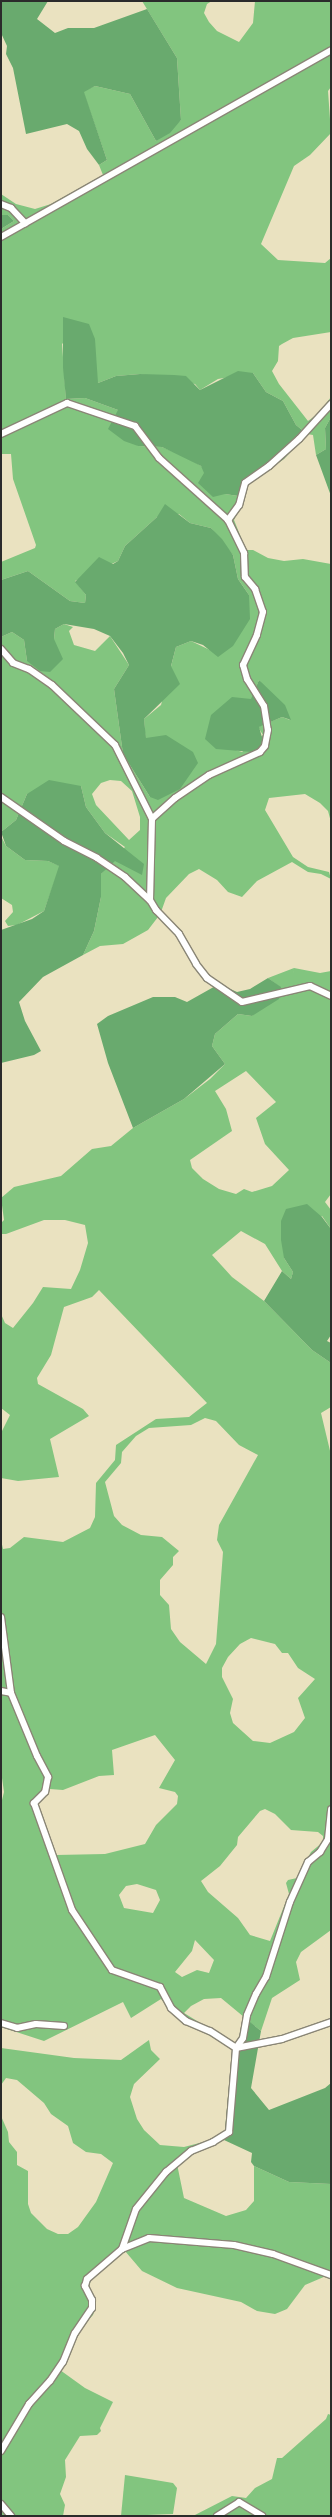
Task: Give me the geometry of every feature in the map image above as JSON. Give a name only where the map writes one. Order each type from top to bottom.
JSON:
[{"type":"street","points":[[1,237],[331,50]]},
{"type":"street","points":[[1,204],[11,208],[25,223]]},
{"type":"street","points":[[1,434],[67,403],[135,426],[159,458],[228,520],[244,553],[245,577],[255,589],[263,612],[257,635],[243,665],[247,679],[264,706],[268,730],[265,746],[260,752],[209,775],[175,798],[152,819]]},
{"type":"street","points":[[228,520],[239,505],[245,483],[269,466],[299,440],[331,404]]},
{"type":"street","points":[[1,648],[13,663],[29,669],[52,685],[115,745],[152,819],[150,900]]},
{"type":"street","points":[[1,797],[64,841],[103,862],[125,877],[150,900],[156,910],[179,934],[196,964],[207,978],[242,1002],[310,986],[331,996]]},
{"type":"street","points":[[1,1618],[12,1693],[36,1756],[48,1777],[45,1792],[34,1803],[72,1910],[112,1970],[160,1987],[171,2008],[186,2021],[210,2031],[236,2048],[282,2039],[331,2022]]},
{"type":"street","points":[[1,1692],[12,1693]]},
{"type":"street","points":[[122,2249],[136,2209],[166,2172],[191,2151],[213,2142],[229,2132],[236,2048],[243,2038],[247,2015],[256,1994],[266,1977],[290,1902],[308,1862],[320,1852],[328,1839],[331,1809]]},
{"type":"street","points":[[1,2023],[17,2028],[36,2024],[64,2026]]},
{"type":"street","points":[[1,2451],[29,2404],[50,2381],[63,2362],[75,2333],[92,2308],[92,2300],[85,2286],[87,2279],[122,2249],[149,2238],[234,2245],[273,2254],[331,2275]]},
{"type":"street","points":[[217,2516],[239,2502],[262,2516]]},
{"type":"street","points":[[1,2504],[11,2516]]},
{"type":"green space","points":[[1,1],[48,1],[37,19],[55,33],[68,28],[94,28],[147,9],[177,58],[181,120],[170,133],[156,141],[130,94],[95,86],[84,92],[107,160],[99,165],[87,149],[79,131],[67,124],[26,134],[13,68],[6,54],[7,46],[1,33]]},
{"type":"green space","points":[[142,1],[212,1],[207,4],[204,13],[209,22],[217,31],[239,42],[253,23],[255,1],[331,2],[331,87],[328,91],[331,133],[310,155],[294,166],[261,244],[278,260],[325,263],[331,258],[331,332],[293,338],[282,344],[279,346],[278,361],[272,371],[279,384],[308,421],[319,413],[331,397],[331,417],[325,428],[326,449],[316,455],[313,435],[307,434],[296,425],[283,401],[266,392],[253,373],[218,379],[200,390],[195,384],[140,374],[116,376],[98,383],[62,343],[66,399],[85,398],[118,410],[138,446],[162,447],[188,458],[201,466],[225,494],[245,497],[234,520],[246,550],[253,550],[268,558],[284,561],[303,559],[331,564],[331,822],[328,811],[320,803],[305,794],[269,798],[265,810],[293,857],[308,867],[329,872],[331,879],[321,874],[308,872],[292,862],[257,881],[242,897],[228,892],[217,880],[199,869],[189,874],[166,898],[161,912],[181,930],[185,943],[214,986],[183,948],[177,935],[158,917],[148,930],[123,944],[100,946],[83,955],[94,931],[101,897],[101,874],[125,847],[105,833],[86,807],[81,786],[27,794],[16,820],[1,832],[1,637],[12,632],[24,640],[27,661],[54,639],[55,629],[64,624],[73,627],[69,631],[74,645],[95,651],[110,636],[129,665],[114,689],[123,754],[150,797],[144,719],[161,705],[176,647],[191,641],[212,651],[249,595],[238,579],[233,555],[211,528],[190,523],[179,514],[157,517],[125,546],[118,561],[75,581],[86,595],[85,603],[70,601],[28,571],[1,580],[1,562],[35,548],[36,545],[13,479],[11,454],[1,454],[1,229],[14,221],[8,215],[1,215],[1,194],[16,204],[35,209],[51,204],[103,175],[99,165],[107,160],[83,91],[95,86],[130,94],[156,141],[181,120],[177,58]],"holes":[[[259,680],[290,720],[282,717],[258,727],[263,735],[242,752],[233,749]],[[110,780],[121,781],[132,791],[140,817],[140,830],[129,840],[96,805],[92,794],[101,783]]]},
{"type":"green space","points":[[1,215],[8,215],[14,221],[1,229]]},
{"type":"green space","points":[[63,317],[89,324],[95,339],[98,383],[116,376],[140,374],[174,375],[186,376],[200,390],[238,371],[253,373],[266,392],[283,401],[296,425],[307,434],[284,459],[252,481],[246,487],[245,497],[225,494],[213,497],[198,483],[204,473],[201,466],[162,447],[138,446],[124,441],[108,429],[118,410],[85,398],[66,399],[63,368]]},
{"type":"green space","points":[[331,417],[331,496],[316,455],[326,449],[325,428]]},
{"type":"green space","points":[[165,504],[190,523],[211,528],[222,539],[233,555],[238,579],[249,595],[250,619],[233,646],[218,657],[203,645],[191,641],[176,647],[171,666],[180,684],[144,719],[146,738],[166,735],[193,752],[198,763],[180,789],[158,800],[150,797],[123,754],[114,689],[129,665],[123,653],[110,636],[94,629],[64,624],[55,629],[54,639],[63,659],[50,672],[40,671],[27,661],[24,640],[12,632],[1,637],[1,580],[28,571],[70,601],[85,603],[86,595],[75,582],[99,557],[113,564],[118,561],[125,546],[157,517]]},
{"type":"green space","points":[[259,680],[285,705],[291,720],[282,717],[259,727],[264,744],[252,752],[216,749],[205,739],[211,715],[232,697],[251,699]]},
{"type":"green space","points":[[49,780],[81,786],[86,807],[105,833],[144,864],[142,875],[115,861],[101,874],[101,897],[94,931],[83,955],[43,977],[19,1002],[25,1021],[41,1051],[34,1055],[1,1063],[1,930],[32,919],[44,911],[59,866],[48,861],[25,860],[6,846],[1,832],[16,820],[27,794]]},
{"type":"green space","points":[[1,836],[6,846],[25,860],[48,861],[60,866],[44,911],[17,925],[8,926],[5,921],[13,912],[12,905],[1,898]]},
{"type":"green space","points":[[294,968],[320,973],[331,971],[331,1194],[325,1202],[331,1210],[331,1229],[322,1216],[284,1258],[293,1272],[291,1279],[282,1271],[265,1244],[241,1231],[212,1255],[232,1277],[264,1301],[312,1350],[331,1363],[331,1407],[321,1413],[331,1455],[331,1930],[301,1952],[296,1962],[300,1980],[272,1998],[261,2031],[221,1998],[204,1999],[191,2006],[184,2013],[233,2043],[233,2050],[214,2036],[177,2018],[161,1999],[131,2018],[123,2002],[44,2041],[1,2027],[1,1804],[4,1792],[1,1771],[1,1540],[3,1549],[10,1548],[24,1537],[63,1542],[90,1528],[95,1517],[96,1483],[115,1460],[116,1445],[156,1419],[189,1417],[207,1403],[99,1290],[92,1297],[64,1307],[51,1355],[37,1378],[38,1384],[83,1409],[89,1416],[50,1439],[59,1477],[18,1481],[1,1478],[1,1433],[10,1415],[1,1408],[1,1314],[5,1323],[13,1328],[33,1303],[43,1287],[71,1289],[80,1270],[88,1243],[85,1225],[65,1220],[44,1220],[6,1234],[1,1234],[1,1223],[4,1220],[1,1198],[14,1187],[61,1176],[92,1149],[111,1146],[133,1128],[184,1099],[210,1079],[225,1064],[212,1046],[215,1034],[238,1014],[252,1016],[280,987],[268,978]],"holes":[[[246,1071],[276,1102],[256,1118],[265,1144],[289,1170],[272,1186],[252,1192],[244,1189],[236,1194],[219,1189],[203,1179],[192,1168],[190,1160],[232,1131],[226,1109],[215,1091]],[[205,1418],[216,1421],[239,1445],[258,1455],[219,1525],[217,1540],[223,1552],[216,1644],[206,1664],[180,1642],[171,1629],[169,1605],[160,1595],[160,1580],[173,1565],[173,1557],[179,1551],[162,1537],[141,1535],[122,1525],[114,1516],[105,1482],[121,1463],[122,1452],[136,1436],[149,1428],[191,1425]],[[251,1638],[275,1644],[282,1653],[288,1653],[298,1668],[315,1679],[298,1698],[305,1718],[294,1732],[270,1743],[253,1741],[233,1723],[230,1713],[233,1699],[222,1677],[222,1668],[228,1657],[240,1644]],[[155,1735],[175,1760],[159,1788],[175,1792],[178,1796],[177,1804],[156,1825],[145,1844],[105,1854],[56,1855],[37,1803],[50,1789],[63,1790],[99,1776],[114,1775],[112,1750]],[[265,1809],[275,1814],[291,1830],[318,1832],[323,1836],[323,1842],[311,1852],[297,1878],[288,1880],[286,1883],[289,1894],[270,1941],[250,1935],[238,1918],[208,1892],[201,1881],[220,1866],[237,1845],[238,1837],[260,1811]],[[137,1884],[156,1890],[160,1900],[153,1913],[124,1908],[119,1895],[126,1886]],[[195,1940],[214,1960],[209,1973],[197,1970],[182,1977],[175,1972],[192,1951]]]},
{"type":"green space","points":[[268,978],[281,987],[279,999],[252,1016],[238,1014],[215,1034],[212,1046],[225,1064],[184,1099],[133,1128],[108,1063],[97,1024],[108,1016],[153,997],[175,997],[187,1002],[219,984],[237,992],[250,989]]},
{"type":"green space","points":[[307,1204],[322,1217],[331,1229],[331,1335],[327,1341],[331,1343],[331,1363],[312,1350],[264,1301],[282,1271],[291,1279],[293,1272],[284,1258],[281,1240],[281,1221],[286,1209]]},
{"type":"green space","points":[[243,2016],[261,2031],[251,2088],[269,2110],[325,2088],[331,2083],[331,2184],[289,2182],[254,2166],[251,2162],[252,2153],[224,2140],[233,2043],[237,2043],[240,2038]]},
{"type":"green space","points":[[149,2040],[151,2050],[160,2059],[134,2084],[130,2097],[137,2119],[144,2130],[160,2145],[184,2147],[211,2140],[226,2130],[224,2140],[193,2153],[177,2164],[184,2198],[226,2216],[246,2210],[254,2201],[254,2166],[289,2182],[331,2184],[331,2278],[326,2276],[305,2285],[287,2309],[275,2314],[257,2311],[241,2302],[177,2288],[142,2271],[125,2251],[120,2254],[91,2280],[88,2289],[95,2299],[96,2306],[93,2315],[79,2330],[60,2370],[85,2388],[113,2402],[100,2428],[101,2431],[97,2435],[80,2436],[65,2460],[66,2477],[60,2494],[65,2505],[63,2516],[1,2516],[1,2116],[8,2132],[9,2142],[17,2152],[17,2165],[28,2171],[28,2204],[31,2213],[47,2229],[58,2234],[68,2234],[78,2227],[96,2202],[113,2163],[101,2154],[86,2152],[73,2143],[68,2126],[51,2114],[44,2103],[17,2080],[6,2078],[1,2085],[1,2048],[74,2058],[121,2060]]},
{"type":"green space","points":[[328,2414],[331,2415],[331,2516],[193,2516],[232,2496],[246,2498],[255,2488],[272,2479],[277,2458],[282,2458],[326,2419]]},
{"type":"green space","points":[[125,2475],[173,2483],[177,2488],[173,2514],[121,2516]]}]
